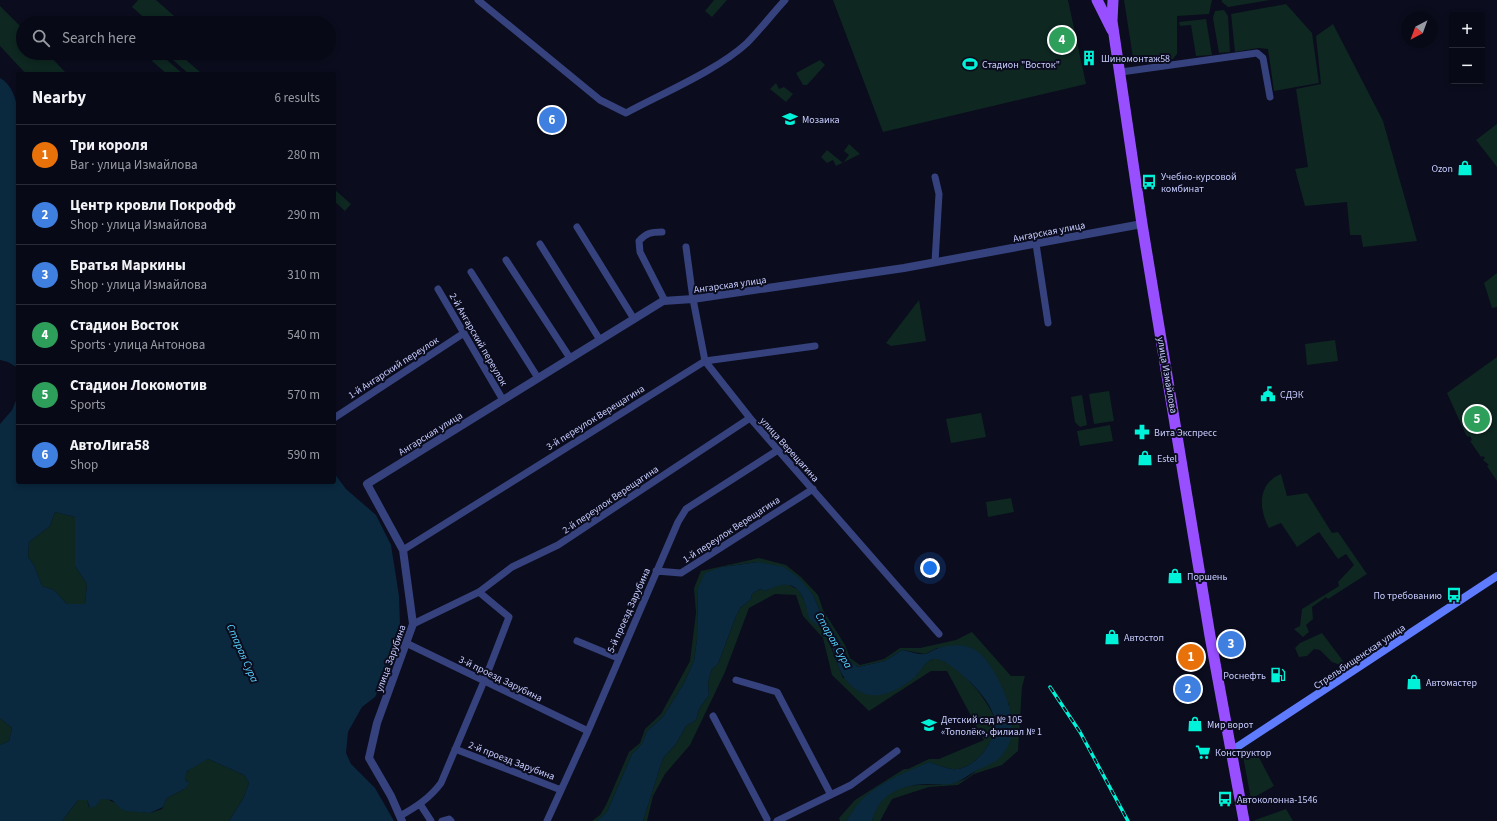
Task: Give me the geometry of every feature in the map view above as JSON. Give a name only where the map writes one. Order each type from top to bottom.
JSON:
[{"type":"main road","points":[[1097,0],[1112,27]]},
{"type":"main road","points":[[1104,0],[1112,27]]},
{"type":"main road","name":"улица Измайлова","points":[[1113,0],[1112,27],[1121,72],[1142,224],[1210,636],[1244,821]]},
{"type":"main road","name":"Стрельбищенская улица","points":[[1231,751],[1497,576]]},
{"type":"street","points":[[478,0],[600,100],[626,113],[712,68],[746,44],[785,0]]},
{"type":"street","points":[[1121,72],[1257,53],[1264,58],[1270,97]]},
{"type":"street","points":[[935,176],[939,194],[935,262]]},
{"type":"street","name":"Ангарская улица","points":[[367,484],[634,318],[665,301],[693,299],[935,262],[1142,224]]},
{"type":"street","points":[[577,227],[634,318]]},
{"type":"street","points":[[662,232],[650,232],[644,235],[639,241],[640,252],[665,301]]},
{"type":"street","points":[[540,244],[600,340]]},
{"type":"street","points":[[1036,244],[1048,323]]},
{"type":"street","name":"улица Верещагина","points":[[686,247],[693,299],[705,361],[750,418],[939,634]]},
{"type":"street","points":[[506,260],[570,358]]},
{"type":"street","points":[[471,272],[538,378]]},
{"type":"street","name":"2-й Ангарский переулок","points":[[438,289],[503,400]]},
{"type":"street","name":"1-й Ангарский переулок","points":[[336,417],[464,333]]},
{"type":"street","name":"3-й переулок Верещагина","points":[[403,550],[705,361],[815,346]]},
{"type":"street","name":"2-й переулок Верещагина","points":[[413,624],[479,592],[512,567],[558,545],[750,418]]},
{"type":"street","name":"5-й проезд Зарубина","points":[[546,821],[588,731],[656,571],[678,522],[686,509],[778,450]]},
{"type":"street","name":"улица Зарубина","points":[[367,484],[403,550],[413,624],[377,723],[369,758],[391,796],[401,818],[433,794],[441,783],[485,681],[509,617],[479,592]]},
{"type":"street","name":"1-й переулок Верещагина","points":[[656,571],[681,573],[813,489]]},
{"type":"street","points":[[577,641],[618,658]]},
{"type":"street","name":"3-й проезд Зарубина","points":[[406,643],[588,731]]},
{"type":"street","points":[[736,680],[777,692],[831,795]]},
{"type":"street","points":[[713,716],[764,820],[776,821],[851,785],[897,751]]},
{"type":"street","name":"2-й проезд Зарубина","points":[[455,749],[560,790]]},
{"type":"street","points":[[420,804],[431,821]]},
{"type":"street","points":[[442,821],[451,821]]},
{"type":"green space","points":[[138,0],[156,0],[174,16],[142,16],[132,7]]},
{"type":"green space","points":[[714,0],[727,0],[712,17],[705,11]]},
{"type":"green space","name":"Стадион \"Восток\"","points":[[833,0],[1068,0],[1086,84],[883,132]]},
{"type":"green space","points":[[1124,0],[1212,0],[1209,14],[1177,16],[1177,54],[1173,59],[1134,64]]},
{"type":"green space","points":[[1222,0],[1270,0],[1228,7],[1222,2]]},
{"type":"green space","points":[[1286,4],[1312,33],[1319,83],[1274,91],[1268,49],[1258,48],[1235,52],[1231,14]]},
{"type":"green space","points":[[0,6],[16,22],[16,60],[54,60],[65,72],[24,72],[0,46]]},
{"type":"green space","points":[[1224,10],[1228,16],[1230,52],[1219,53],[1213,18],[1215,11]]},
{"type":"green space","points":[[1206,19],[1212,55],[1196,56],[1191,25],[1180,26],[1179,22]]},
{"type":"green space","points":[[1333,24],[1383,121],[1417,241],[1363,247],[1361,235],[1350,235],[1347,202],[1305,206],[1295,169],[1308,167],[1296,89],[1321,84],[1316,36]]},
{"type":"green space","points":[[167,60],[181,72],[165,72],[152,61]]},
{"type":"green space","points":[[173,60],[186,60],[200,72],[187,72]]},
{"type":"green space","points":[[820,60],[825,65],[807,85],[803,85],[796,73]]},
{"type":"green space","points":[[776,83],[779,89],[784,87],[793,94],[786,102],[770,89]]},
{"type":"green space","points":[[1497,124],[1497,167],[1476,140]]},
{"type":"green space","points":[[849,144],[860,154],[844,162],[849,155],[844,151]]},
{"type":"green space","points":[[827,150],[843,163],[836,166],[833,160],[827,163],[821,157]]},
{"type":"green space","points":[[336,191],[351,204],[345,211],[336,203]]},
{"type":"green space","points":[[1497,273],[1497,307],[1492,308],[1484,283]]},
{"type":"green space","points":[[919,300],[926,341],[891,346],[886,343]]},
{"type":"green space","points":[[1335,340],[1338,361],[1307,365],[1305,344]]},
{"type":"green space","points":[[1497,357],[1497,481],[1487,466],[1489,465],[1483,460],[1485,458],[1483,456],[1481,457],[1470,441],[1472,440],[1470,436],[1468,437],[1466,435],[1447,393]]},
{"type":"green space","points":[[1109,391],[1114,421],[1094,424],[1089,394]]},
{"type":"green space","points":[[1082,395],[1087,425],[1080,427],[1075,422],[1071,397]]},
{"type":"green space","points":[[981,413],[986,437],[951,443],[946,419]]},
{"type":"green space","points":[[1110,425],[1113,441],[1080,446],[1077,431]]},
{"type":"green space","points":[[1281,474],[1287,496],[1307,493],[1332,533],[1338,532],[1367,574],[1328,599],[1326,597],[1312,607],[1313,619],[1306,625],[1309,632],[1303,637],[1294,629],[1300,626],[1302,609],[1339,586],[1338,582],[1354,565],[1346,554],[1338,559],[1319,532],[1297,547],[1281,523],[1269,528],[1263,512],[1262,497],[1268,483],[1273,478]]},
{"type":"green space","points":[[1011,498],[1014,512],[988,517],[986,502]]},
{"type":"green space","points":[[55,512],[75,517],[75,566],[87,584],[85,604],[67,604],[54,590],[42,586],[34,565],[28,557],[29,542],[50,526]]},
{"type":"green space","points":[[759,558],[786,565],[801,577],[818,595],[823,610],[845,645],[850,658],[860,665],[884,659],[900,648],[920,648],[956,640],[972,632],[1011,676],[1025,676],[1022,687],[1018,751],[1002,765],[974,774],[958,785],[929,787],[892,799],[880,821],[872,821],[880,803],[891,792],[904,787],[950,783],[964,779],[976,770],[981,763],[1009,704],[937,648],[925,654],[902,650],[885,661],[858,667],[848,660],[842,646],[820,611],[813,595],[758,562],[722,567],[698,588],[697,639],[694,661],[684,683],[663,717],[647,731],[642,744],[632,754],[607,812],[597,821],[592,821],[600,815],[606,805],[629,752],[640,743],[645,729],[661,714],[690,661],[696,613],[694,588],[701,571]]},
{"type":"green space","points":[[787,584],[799,590],[805,602],[809,617],[824,630],[843,678],[916,676],[923,666],[933,659],[941,660],[950,664],[979,692],[992,713],[995,721],[995,728],[989,744],[979,758],[965,767],[951,769],[929,762],[881,785],[867,795],[846,821],[840,821],[839,818],[855,800],[904,769],[908,769],[929,759],[939,759],[984,740],[947,671],[931,671],[869,711],[832,675],[823,638],[803,616],[796,595],[775,594],[749,608],[725,672],[690,745],[665,774],[653,796],[647,821],[643,821],[663,758],[676,744],[686,726],[696,720],[699,709],[709,695],[708,682],[712,669],[718,664],[740,608],[751,599],[752,594],[760,589],[765,591],[777,585]]},
{"type":"green space","points":[[1322,633],[1346,665],[1343,666],[1332,662],[1320,650],[1314,649],[1307,656],[1299,657],[1295,648],[1300,643]]},
{"type":"green space","points":[[0,718],[12,728],[9,741],[0,745]]},
{"type":"green space","points":[[1255,750],[1274,786],[1251,799],[1243,756]]},
{"type":"green space","points":[[208,759],[244,775],[249,783],[243,799],[229,821],[62,821],[78,800],[87,800],[89,807],[101,799],[107,799],[132,811],[150,813],[162,809],[167,798],[186,788],[188,782],[185,780],[185,776],[189,769],[192,766]]},
{"type":"green space","points":[[1286,809],[1293,821],[1255,821],[1255,820]]},
{"type":"water","points":[[0,78],[9,86],[15,98],[16,104],[16,367],[8,362],[0,360]]},
{"type":"water","name":"Старая Сура","points":[[16,401],[16,484],[336,484],[336,476],[346,489],[376,515],[391,545],[399,596],[400,623],[388,671],[375,697],[362,707],[348,732],[346,753],[351,764],[375,788],[394,821],[229,821],[243,799],[249,783],[244,775],[208,759],[187,771],[185,780],[189,783],[186,788],[167,798],[163,807],[150,813],[126,811],[121,809],[112,800],[101,799],[96,806],[90,808],[87,800],[78,800],[62,821],[0,821],[0,745],[9,741],[12,728],[0,718],[0,424],[12,410]],"holes":[[[55,512],[75,517],[75,566],[87,584],[85,604],[67,604],[54,590],[42,586],[34,565],[28,557],[29,542],[50,526]]]},
{"type":"water","name":"Старая Сура","points":[[758,562],[784,567],[799,578],[813,595],[820,611],[842,646],[848,660],[858,667],[885,661],[902,650],[925,654],[935,649],[957,645],[969,647],[979,652],[995,672],[1004,691],[1012,718],[1011,737],[1008,746],[1001,757],[992,764],[977,770],[955,783],[913,785],[895,791],[887,796],[881,803],[875,811],[872,821],[846,821],[857,805],[882,784],[929,762],[951,769],[965,767],[972,763],[984,752],[992,737],[995,722],[993,713],[989,705],[967,679],[943,661],[937,659],[932,659],[929,661],[915,677],[893,691],[877,695],[869,695],[861,692],[853,687],[843,675],[839,668],[829,638],[825,631],[809,618],[805,603],[798,590],[789,585],[784,585],[765,591],[760,589],[752,594],[751,599],[740,608],[718,664],[712,669],[708,682],[709,695],[699,709],[696,720],[686,726],[676,744],[663,758],[643,821],[597,821],[607,812],[632,754],[642,744],[647,731],[663,717],[684,683],[694,661],[697,639],[698,588],[705,573],[722,567]]},
{"type":"railway","points":[[1050,687],[1080,732],[1128,821]]},
{"type":"place","name":"Стадион Восток","points":[[1062,40]]},
{"type":"place","name":"Шиномонтаж58","points":[[1089,58]]},
{"type":"place","name":"Стадион \"Восток\"","points":[[970,64]]},
{"type":"place","name":"Мозаика","points":[[790,119]]},
{"type":"place","name":"АвтоЛига58","points":[[552,120]]},
{"type":"place","name":"Ozon","points":[[1465,168]]},
{"type":"place","name":"Учебно-курсовой комбинат","points":[[1149,182]]},
{"type":"place","name":"СДЭК","points":[[1268,394]]},
{"type":"place","name":"Стадион Локомотив","points":[[1477,419]]},
{"type":"place","name":"Вита Экспресс","points":[[1142,432]]},
{"type":"place","name":"Estel","points":[[1145,458]]},
{"type":"place","name":"Поршень","points":[[1175,576]]},
{"type":"place","name":"По требованию","points":[[1454,595]]},
{"type":"place","name":"Автостоп","points":[[1112,637]]},
{"type":"place","name":"Братья Маркины","points":[[1231,644]]},
{"type":"place","name":"Три короля","points":[[1191,657]]},
{"type":"place","name":"Роснефть","points":[[1278,675]]},
{"type":"place","name":"Автомастер","points":[[1414,682]]},
{"type":"place","name":"Центр кровли Покрофф","points":[[1188,689]]},
{"type":"place","name":"Мир ворот","points":[[1195,724]]},
{"type":"place","name":"Детский сад № 105 «Тополёк», филиал № 1","points":[[929,725]]},
{"type":"place","name":"Конструктор","points":[[1203,752]]},
{"type":"place","name":"Автоколонна-1546","points":[[1225,799]]}]
